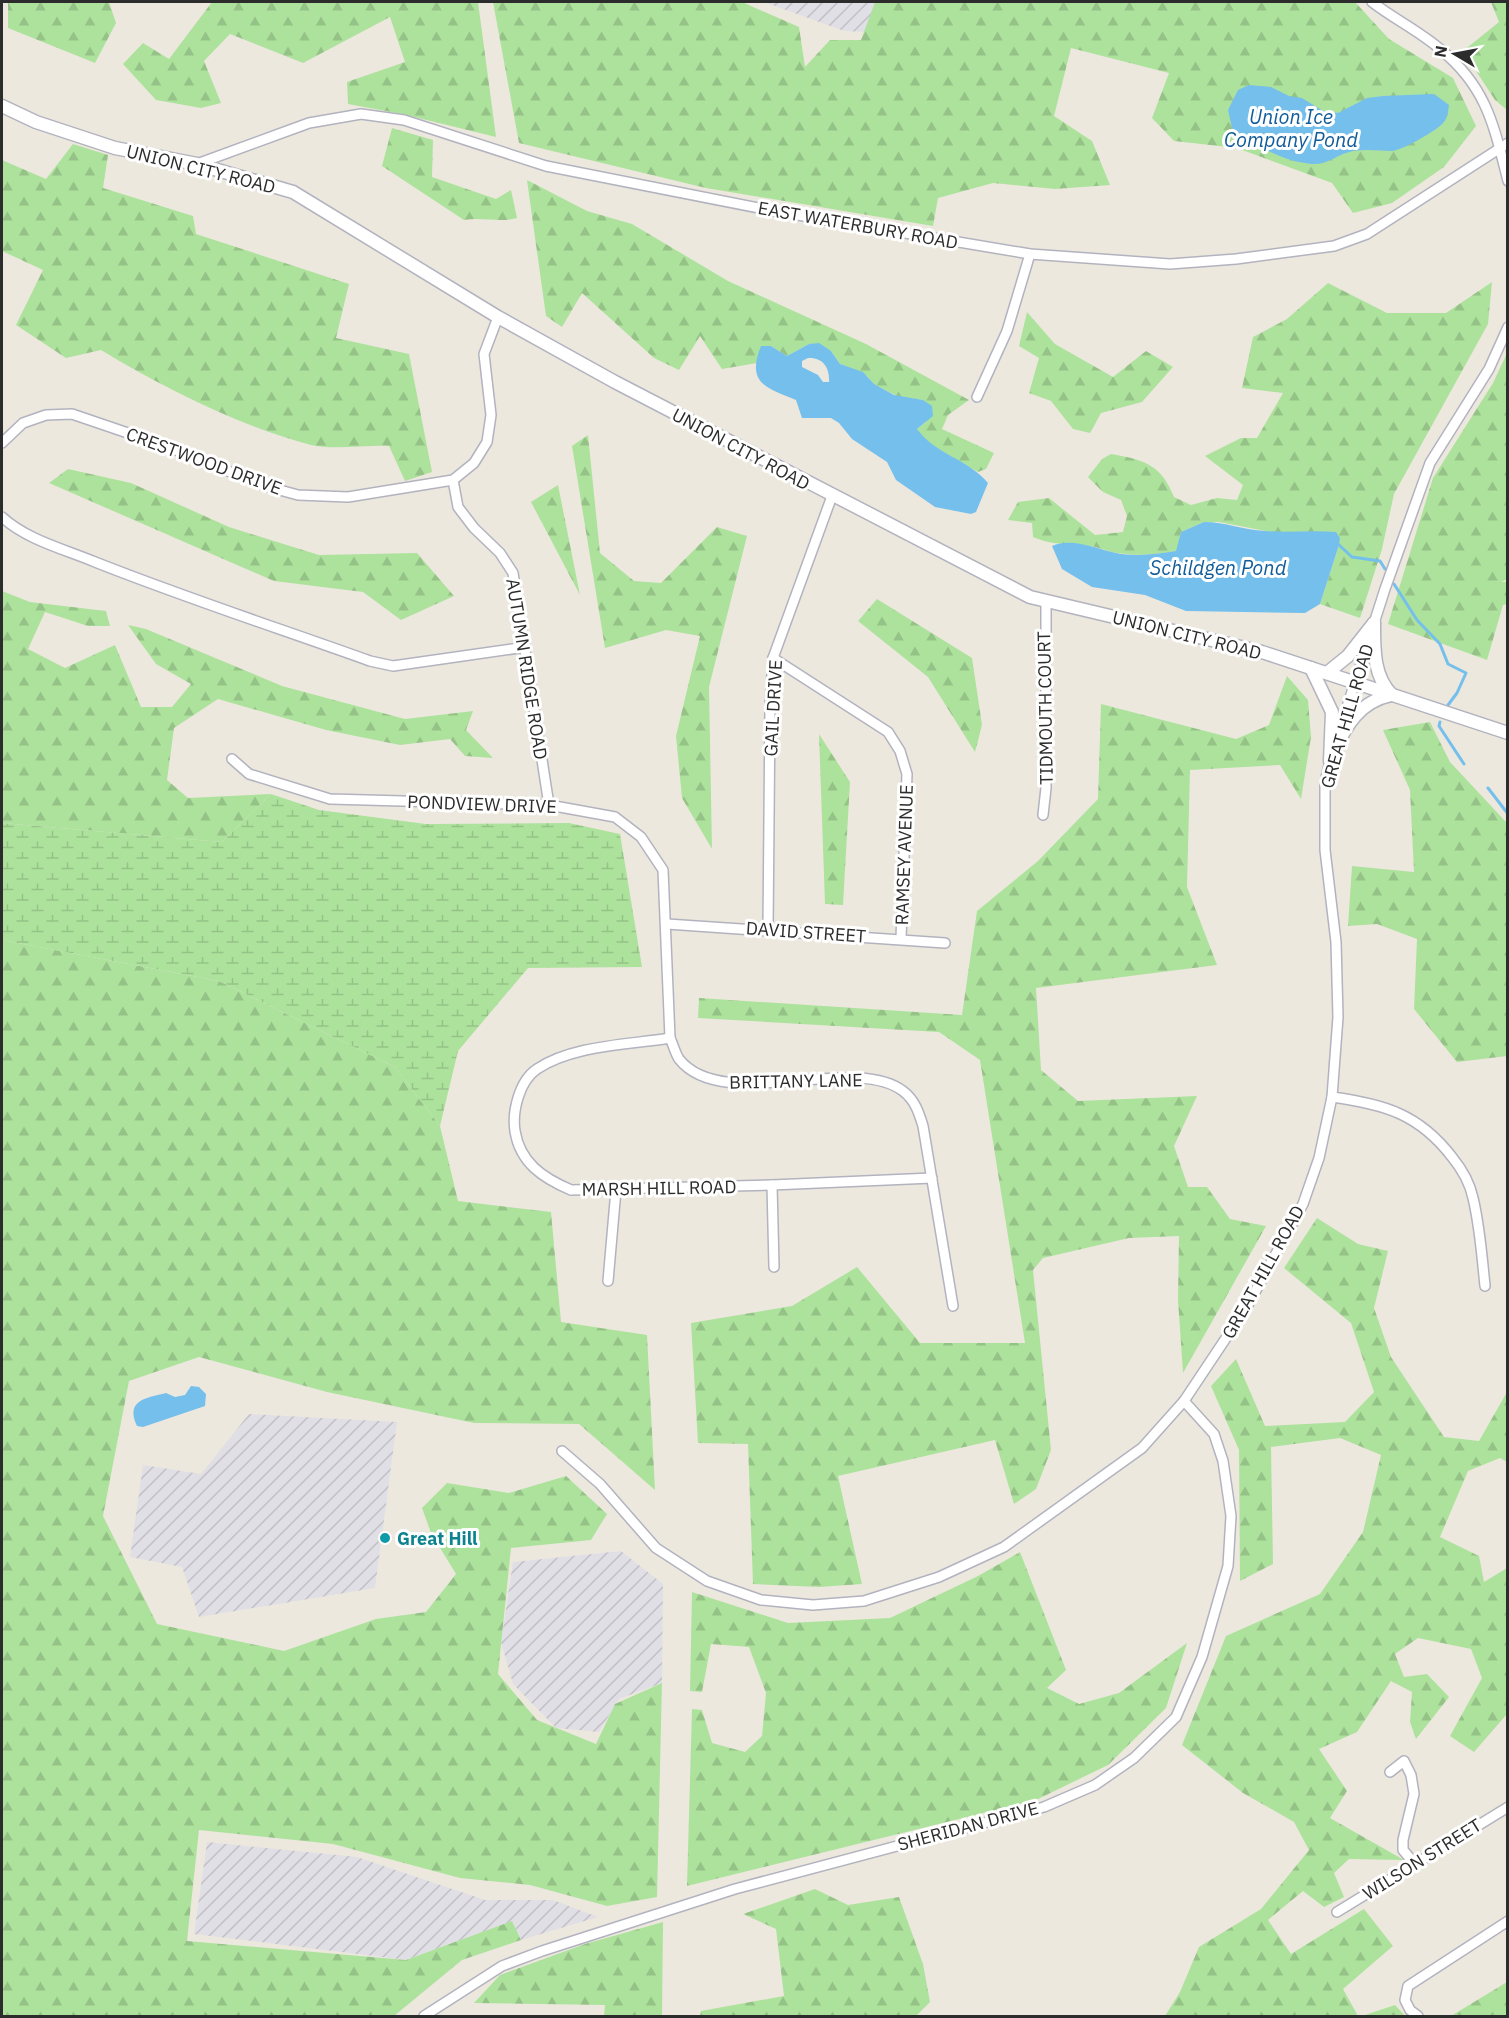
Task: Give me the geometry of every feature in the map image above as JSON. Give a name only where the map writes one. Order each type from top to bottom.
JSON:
[{"type":"main road","name":"UNION CITY ROAD","points":[[2,106],[36,122],[115,148],[197,164],[292,192],[498,317],[832,496],[1029,597],[1230,644],[1327,673],[1508,733]]},
{"type":"main road","points":[[1327,673],[1348,656],[1374,623]]},
{"type":"main road","points":[[1330,761],[1345,726],[1374,699],[1392,695],[1379,675],[1374,650],[1374,623]]},
{"type":"main road","points":[[1311,668],[1332,712],[1330,761]]},
{"type":"street","points":[[1372,2],[1439,48],[1466,73],[1478,89],[1504,145],[1508,181]]},
{"type":"street","name":"EAST WATERBURY ROAD","points":[[197,164],[309,123],[361,114],[404,120],[546,166],[774,211],[1030,254],[1170,264],[1236,259],[1334,246],[1367,234],[1504,145]]},
{"type":"street","points":[[977,397],[1007,331],[1030,254]]},
{"type":"street","points":[[453,480],[474,463],[487,442],[491,415],[484,354],[498,317]]},
{"type":"street","name":"GREAT HILL ROAD","points":[[562,1451],[600,1484],[656,1548],[707,1581],[761,1600],[813,1605],[864,1601],[939,1578],[1004,1547],[1142,1448],[1184,1401],[1248,1305],[1293,1224],[1319,1158],[1332,1097],[1338,1017],[1336,942],[1324,850],[1324,782],[1354,682],[1430,463],[1489,369],[1508,327]]},
{"type":"street","name":"CRESTWOOD DRIVE","points":[[2,443],[23,423],[46,415],[72,414],[166,446],[265,486],[298,495],[348,497],[453,480]]},
{"type":"street","name":"AUTUMN RIDGE ROAD","points":[[453,480],[458,507],[474,528],[500,553],[513,573],[549,805]]},
{"type":"street","name":"GAIL DRIVE","points":[[768,930],[770,706],[773,658],[832,496]]},
{"type":"street","points":[[2,517],[13,528],[138,579],[370,661],[393,666],[526,646]]},
{"type":"street","name":"TIDMOUTH COURT","points":[[1043,815],[1047,766],[1046,601]]},
{"type":"street","name":"RAMSEY AVENUE","points":[[773,658],[888,732],[900,751],[907,774],[901,938]]},
{"type":"street","name":"PONDVIEW DRIVE","points":[[232,759],[249,774],[330,799],[549,805],[615,817],[641,837],[663,870],[667,924]]},
{"type":"street","name":"DAVID STREET","points":[[667,924],[901,938],[945,943]]},
{"type":"street","name":"BRITTANY LANE","points":[[667,924],[670,1038],[679,1059],[696,1072],[724,1083],[863,1079],[886,1082],[904,1091],[917,1107],[932,1178],[953,1306]]},
{"type":"street","name":"MARSH HILL ROAD","points":[[670,1038],[582,1052],[554,1060],[534,1070],[521,1090],[513,1116],[516,1140],[527,1162],[547,1180],[572,1190],[932,1178]]},
{"type":"street","points":[[1332,1097],[1372,1103],[1411,1117],[1439,1140],[1460,1167],[1473,1196],[1485,1286]]},
{"type":"street","points":[[772,1185],[774,1267]]},
{"type":"street","points":[[608,1281],[616,1190]]},
{"type":"street","name":"SHERIDAN DRIVE","points":[[424,2016],[502,1966],[542,1951],[735,1889],[1044,1807],[1095,1785],[1134,1758],[1176,1717],[1203,1657],[1228,1566],[1231,1516],[1223,1461],[1214,1434],[1184,1401]]},
{"type":"street","points":[[1390,1772],[1404,1761],[1411,1775],[1414,1794],[1403,1840],[1403,1850],[1414,1863]]},
{"type":"street","name":"WILSON STREET","points":[[1337,1912],[1508,1807]]},
{"type":"street","points":[[1418,2016],[1410,2010],[1405,2000],[1408,1986],[1508,1921]]},
{"type":"shaded area","points":[[764,2],[877,2],[866,32],[844,31]]},
{"type":"shaded area","points":[[249,1414],[397,1422],[375,1588],[199,1617],[182,1567],[130,1557],[143,1465],[201,1474]]},
{"type":"shaded area","points":[[621,1551],[663,1584],[662,1683],[619,1699],[599,1732],[556,1728],[513,1684],[501,1642],[513,1562]]},
{"type":"shaded area","points":[[207,1842],[357,1857],[485,1900],[553,1900],[598,1917],[521,1940],[512,1921],[406,1960],[194,1934]]},
{"type":"green space","points":[[8,2],[109,2],[116,23],[95,63],[8,28]]},
{"type":"green space","points":[[212,2],[478,2],[496,137],[402,114],[348,104],[347,82],[405,62],[390,17],[303,63],[230,34],[204,61],[221,103],[201,108],[156,100],[123,64],[143,43],[169,59]]},
{"type":"green space","points":[[493,2],[742,2],[799,27],[805,67],[830,40],[861,40],[875,2],[1355,2],[1389,39],[1453,78],[1476,126],[1444,167],[1392,203],[1353,213],[1332,183],[1237,148],[1174,141],[1152,118],[1169,73],[1071,48],[1054,116],[1092,141],[1110,185],[1055,189],[993,183],[938,198],[933,226],[706,188],[519,143]]},
{"type":"green space","points":[[1491,2],[1507,2],[1507,110],[1495,100],[1463,51],[1499,22]]},
{"type":"green space","points":[[392,128],[433,140],[432,177],[496,199],[511,190],[517,218],[464,220],[382,166]]},
{"type":"green space","points":[[73,144],[108,155],[103,188],[193,216],[196,234],[349,284],[336,338],[409,354],[432,472],[405,481],[389,446],[319,446],[284,437],[203,405],[101,350],[66,358],[16,325],[43,270],[2,251],[2,160],[46,179]]},
{"type":"green space","points":[[527,180],[587,211],[632,224],[728,281],[866,344],[969,400],[948,415],[942,429],[994,453],[986,469],[978,472],[927,443],[917,429],[926,422],[923,400],[899,397],[873,384],[867,376],[840,364],[831,351],[809,344],[787,356],[771,346],[758,355],[757,363],[722,369],[700,336],[679,370],[654,358],[582,293],[562,327],[546,316]]},
{"type":"green space","points":[[1492,282],[1488,324],[1394,494],[1382,549],[1360,618],[1320,604],[1339,545],[1219,522],[1204,522],[1181,532],[1177,551],[1132,555],[1097,547],[1041,540],[1033,537],[1032,523],[1008,520],[1018,502],[1049,498],[1095,535],[1123,532],[1127,516],[1121,500],[1103,492],[1088,477],[1102,459],[1111,454],[1150,465],[1163,477],[1174,497],[1191,505],[1217,498],[1237,500],[1243,485],[1205,456],[1241,438],[1257,438],[1283,393],[1242,388],[1253,337],[1287,319],[1328,283],[1387,313],[1446,313]]},
{"type":"green space","points":[[1027,312],[1055,344],[1113,377],[1146,351],[1173,367],[1142,402],[1101,413],[1090,433],[1073,429],[1051,401],[1029,393],[1039,358],[1019,346]]},
{"type":"green space","points":[[1507,353],[1508,579],[1501,582],[1507,582],[1507,604],[1503,605],[1487,660],[1388,624],[1433,478],[1493,383]]},
{"type":"green space","points":[[588,435],[600,553],[634,581],[661,583],[717,527],[747,536],[709,687],[712,849],[682,798],[676,736],[700,636],[666,630],[605,648],[572,446]]},
{"type":"green space","points":[[68,469],[131,483],[229,527],[319,555],[417,553],[454,596],[401,620],[363,592],[274,581],[49,483]]},
{"type":"green space","points":[[558,485],[580,595],[531,502]]},
{"type":"green space","points":[[2,591],[30,602],[106,611],[110,626],[88,626],[45,612],[28,649],[65,668],[115,645],[141,707],[172,707],[191,684],[156,664],[128,625],[146,629],[282,686],[405,719],[473,711],[466,730],[493,758],[465,756],[450,739],[400,745],[326,730],[218,699],[174,728],[167,780],[188,798],[271,794],[222,842],[2,823]]},
{"type":"green space","points":[[877,599],[972,658],[982,725],[975,752],[928,677],[858,621]]},
{"type":"green space","points":[[1287,676],[1308,700],[1311,737],[1301,799],[1280,765],[1190,770],[1187,887],[1217,965],[1036,988],[1041,1070],[1078,1101],[1197,1096],[1174,1146],[1188,1187],[1207,1187],[1230,1219],[1266,1226],[1183,1373],[1178,1300],[1179,1236],[1129,1238],[1043,1258],[1033,1270],[1051,1450],[1036,1489],[1014,1504],[995,1440],[838,1476],[862,1584],[819,1587],[753,1584],[748,1444],[698,1443],[691,1323],[792,1306],[857,1267],[920,1343],[1025,1343],[980,1060],[939,1032],[698,1018],[699,998],[962,1015],[977,911],[1038,861],[1098,799],[1101,704],[1236,739],[1269,725]]},
{"type":"green space","points":[[1430,722],[1450,762],[1507,823],[1507,1056],[1457,1062],[1414,1009],[1417,939],[1377,924],[1348,926],[1352,866],[1414,872],[1410,790],[1383,730]]},
{"type":"green space","points":[[819,734],[850,782],[843,905],[825,904]]},
{"type":"green space","points":[[271,794],[319,810],[426,824],[569,823],[620,834],[642,967],[528,968],[458,1051],[440,1126],[395,1067],[219,981],[2,940],[2,823],[222,842]]},
{"type":"green space","points":[[2,940],[219,981],[395,1067],[440,1126],[458,1201],[551,1212],[561,1322],[647,1335],[655,1490],[579,1424],[474,1423],[327,1392],[199,1357],[129,1381],[103,1516],[157,1624],[284,1651],[376,1619],[426,1612],[456,1574],[431,1533],[422,1508],[447,1483],[509,1493],[566,1476],[607,1514],[591,1540],[511,1548],[498,1674],[537,1720],[596,1744],[615,1704],[662,1683],[657,1897],[607,1906],[530,1885],[460,1878],[333,1844],[199,1830],[187,1941],[406,1960],[512,1921],[521,1940],[462,1960],[394,2016],[2,2016]]},
{"type":"green space","points":[[1317,1218],[1358,1244],[1388,1251],[1374,1308],[1391,1357],[1444,1437],[1479,1441],[1507,1392],[1507,1462],[1500,1458],[1468,1471],[1440,1537],[1479,1556],[1484,1582],[1507,1568],[1507,1714],[1474,1752],[1450,1736],[1482,1678],[1471,1649],[1418,1638],[1395,1654],[1404,1677],[1427,1674],[1449,1697],[1416,1739],[1410,1722],[1412,1692],[1391,1681],[1357,1732],[1319,1749],[1347,1791],[1330,1818],[1404,1860],[1349,1859],[1334,1873],[1344,1897],[1324,1907],[1303,1891],[1268,1920],[1291,1954],[1364,1909],[1393,1946],[1343,1989],[1358,2016],[1165,2016],[1180,1992],[1199,1947],[1261,1909],[1309,1850],[1294,1822],[1243,1793],[1182,1745],[1226,1636],[1320,1594],[1363,1532],[1381,1455],[1340,1438],[1271,1447],[1273,1564],[1240,1581],[1239,1450],[1211,1386],[1236,1359],[1265,1426],[1345,1422],[1374,1392],[1351,1323],[1284,1268]]},
{"type":"green space","points":[[1020,1552],[1066,1670],[1047,1688],[1079,1704],[1119,1693],[1187,1643],[1166,1708],[1108,1765],[1036,1800],[687,1886],[692,1709],[702,1710],[712,1743],[745,1752],[762,1736],[766,1693],[749,1647],[711,1644],[702,1692],[690,1691],[692,1592],[788,1623],[890,1618],[978,1576]]},
{"type":"green space","points":[[815,1889],[848,1905],[899,1897],[923,1964],[930,2002],[916,2016],[700,2016],[701,2011],[784,1996],[776,1929],[743,1914]]},
{"type":"green space","points":[[663,1922],[662,2016],[604,2016],[605,2005],[474,2003],[500,1975],[585,1944]]},
{"type":"green space","points":[[1507,1982],[1507,2016],[1451,2016]]},
{"type":"green space","points":[[1395,2005],[1405,2016],[1362,2016]]},
{"type":"water","name":"Union Ice Company Pond","points":[[1249,85],[1271,87],[1289,96],[1302,98],[1323,111],[1338,113],[1367,98],[1383,96],[1434,94],[1449,105],[1446,118],[1440,126],[1403,148],[1392,151],[1352,151],[1326,162],[1312,164],[1290,160],[1270,152],[1232,128],[1228,110],[1238,90]]},
{"type":"water","points":[[819,343],[831,351],[840,364],[863,372],[874,384],[894,395],[923,400],[932,406],[933,416],[917,429],[933,445],[971,468],[988,483],[976,512],[971,514],[935,507],[896,480],[887,462],[852,439],[839,423],[831,418],[802,418],[796,400],[776,392],[762,382],[756,368],[761,346],[771,346],[787,356],[809,344]],"holes":[[[813,358],[822,361],[827,368],[829,382],[823,382],[818,375],[802,367],[802,361]]]},
{"type":"water","name":"Schildgen Pond","points":[[1204,522],[1265,531],[1336,532],[1340,538],[1339,545],[1320,604],[1305,613],[1186,611],[1145,595],[1092,587],[1062,569],[1052,546],[1076,543],[1131,555],[1176,551],[1181,532]]},
{"type":"water","points":[[191,1386],[199,1387],[206,1394],[205,1406],[143,1427],[137,1426],[134,1411],[139,1402],[166,1393],[175,1397],[185,1395]]},
{"type":"waterway","points":[[1339,545],[1352,557],[1380,561],[1385,569]]},
{"type":"waterway","points":[[1394,584],[1417,620],[1440,644],[1448,664],[1466,673],[1457,693],[1448,705]]},
{"type":"waterway","points":[[1440,722],[1439,726],[1464,764]]},
{"type":"waterway","points":[[1488,788],[1508,814]]},
{"type":"place","name":"Great Hill","points":[[385,1538]]}]
